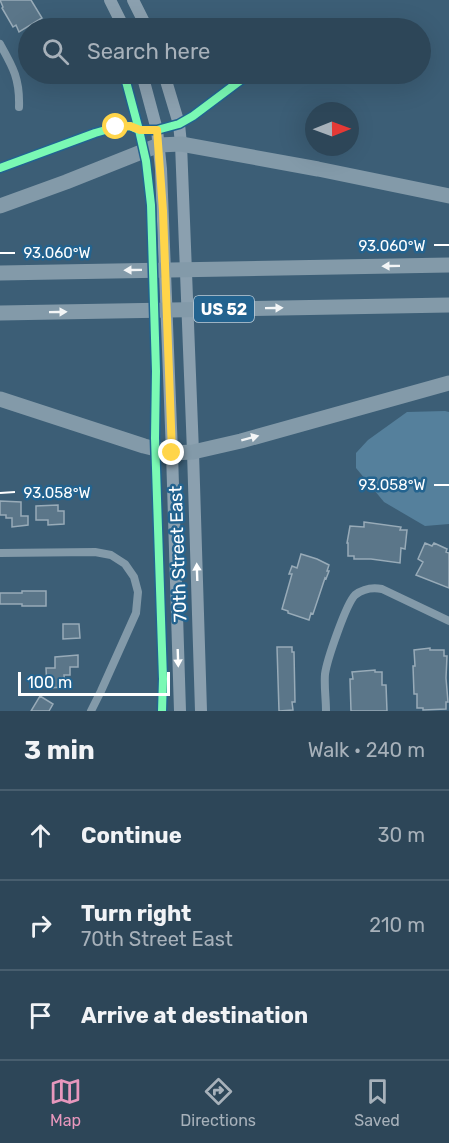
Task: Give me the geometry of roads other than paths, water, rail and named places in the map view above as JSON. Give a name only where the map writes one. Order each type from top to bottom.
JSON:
[{"type":"highway","points":[[0,206],[159,145],[181,144],[449,196]]},
{"type":"highway","name":"US 52","points":[[0,273],[449,265]]},
{"type":"highway","name":"US 52","points":[[0,313],[449,305]]},
{"type":"highway","points":[[0,399],[172,453],[193,452],[241,441],[449,383]]},
{"type":"main road","points":[[110,0],[119,18]]},
{"type":"main road","points":[[134,0],[142,18]]},
{"type":"main road","name":"70th Street East","points":[[145,84],[159,145],[163,211],[180,711]]},
{"type":"main road","name":"70th Street East","points":[[167,84],[179,124],[181,144],[201,711]]},
{"type":"street","points":[[0,44],[15,71],[19,107]]},
{"type":"street","points":[[0,553],[95,552],[111,555],[125,564],[135,577],[138,592],[136,613],[91,711]]},
{"type":"street","points":[[326,711],[325,680],[328,663],[354,596],[365,590],[382,589],[449,621]]},
{"type":"water","points":[[407,412],[449,412],[449,524],[425,526],[384,502],[356,468],[356,453],[368,440]]}]
